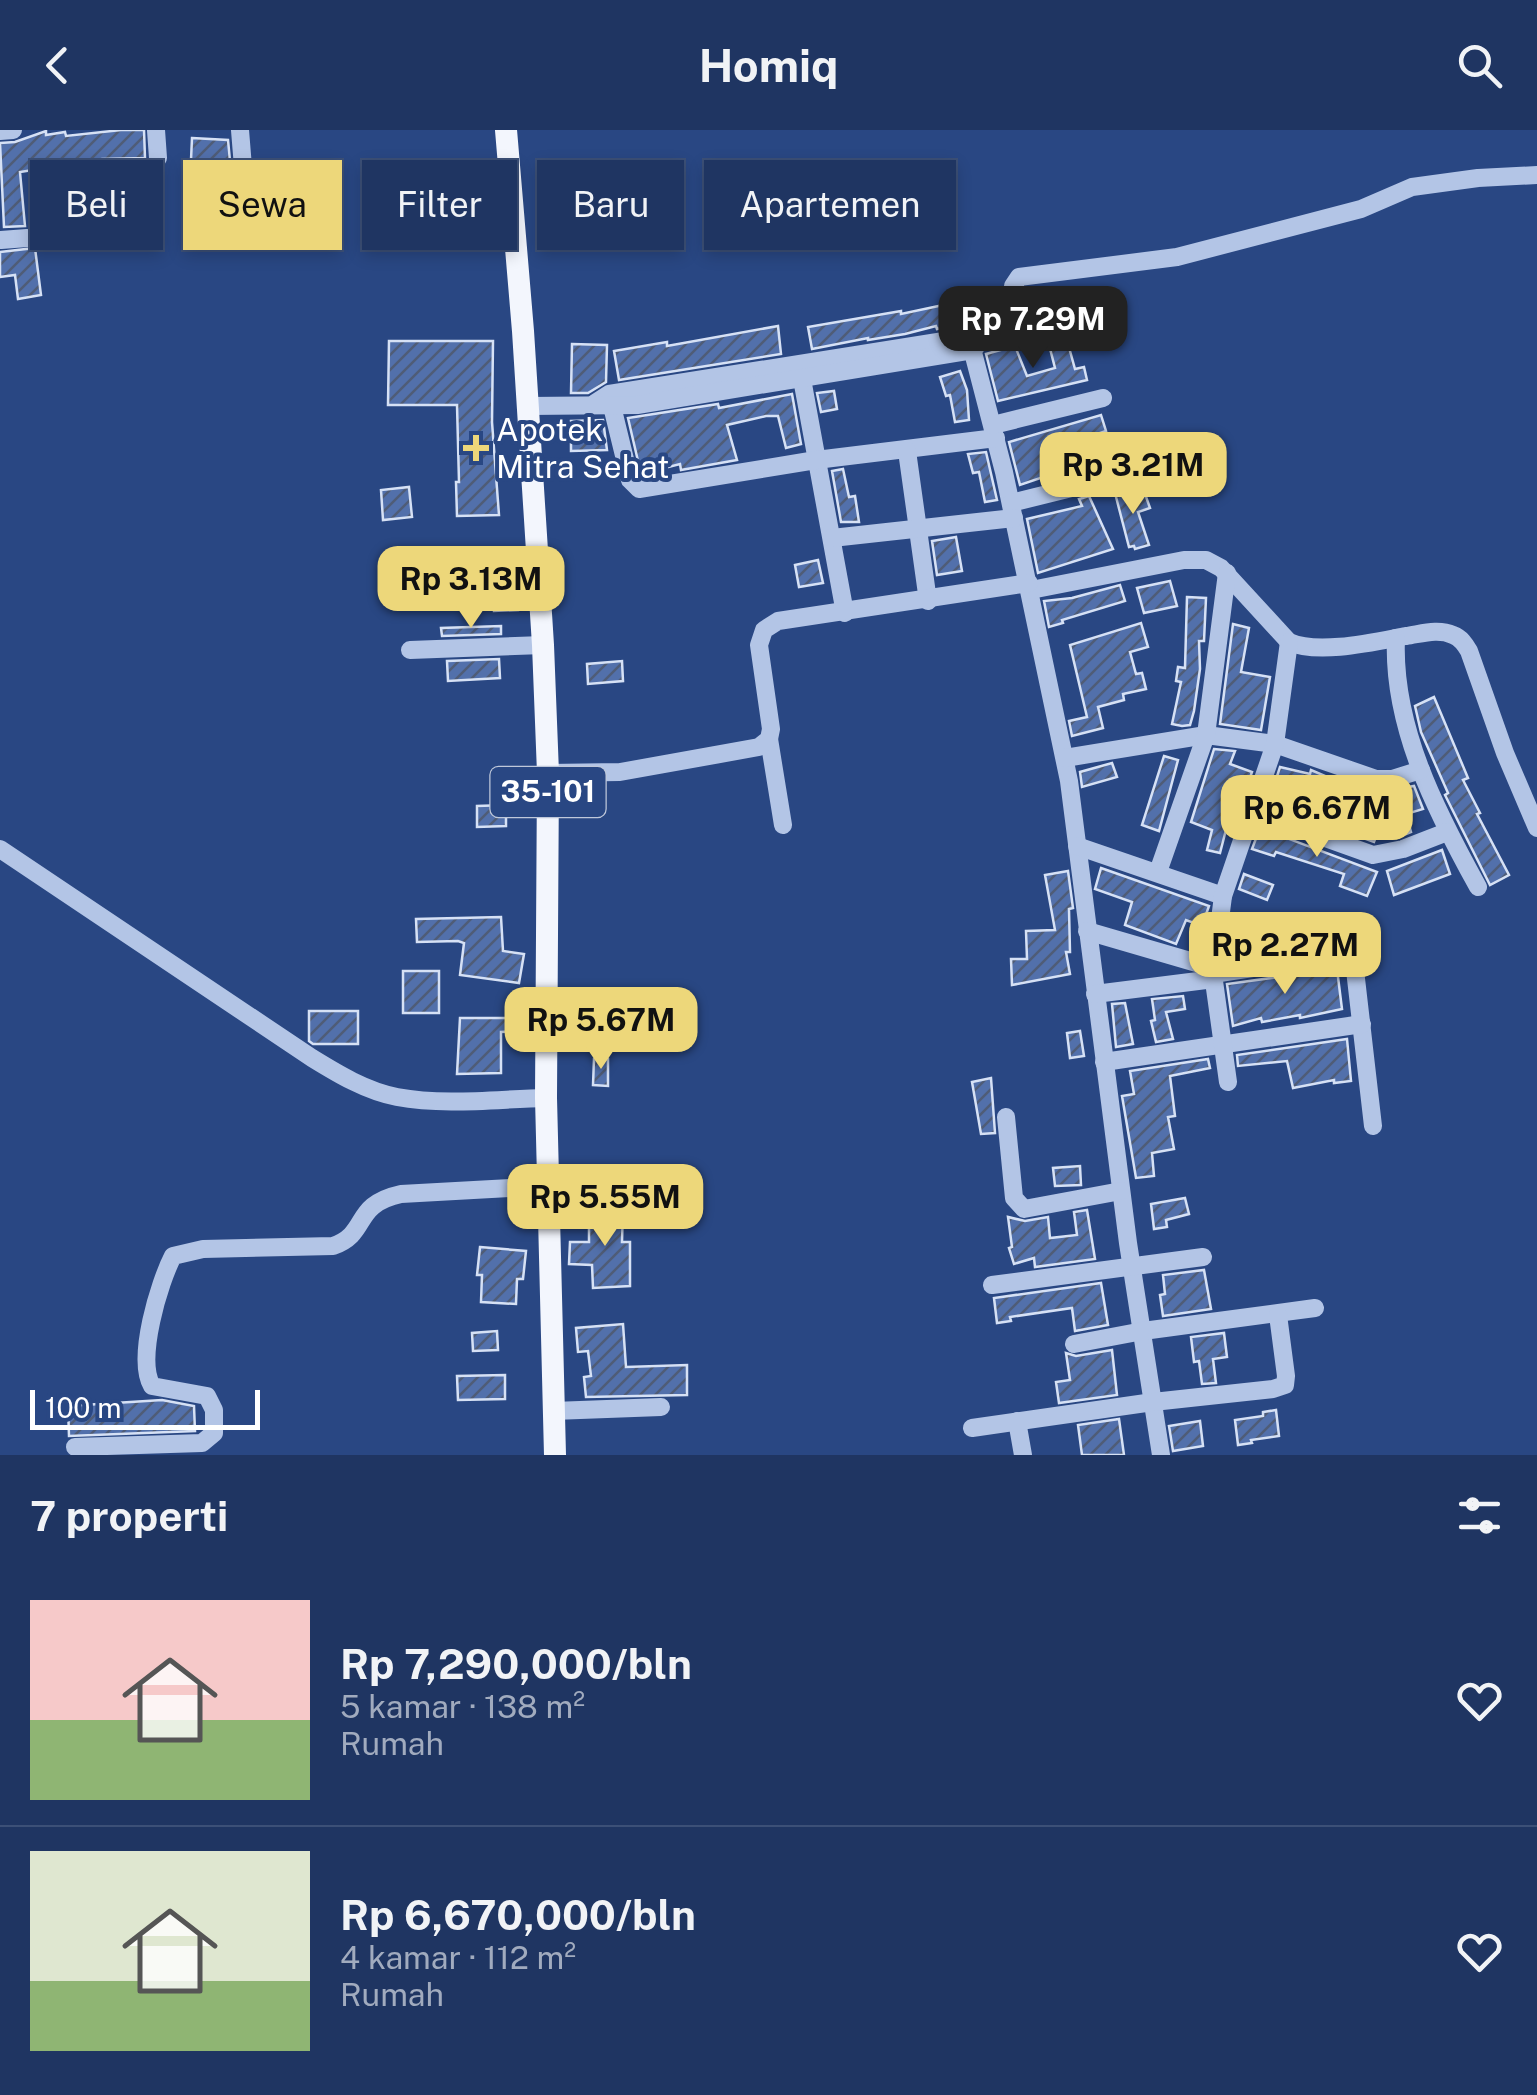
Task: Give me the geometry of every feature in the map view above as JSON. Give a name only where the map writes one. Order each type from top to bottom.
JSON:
[{"type":"main road","name":"35-101","points":[[506,130],[528,406],[548,773],[546,1098],[554,1455]]},
{"type":"street","points":[[0,131],[13,130]]},
{"type":"street","points":[[156,130],[158,158]]},
{"type":"street","points":[[240,130],[243,160]]},
{"type":"street","points":[[528,406],[635,398],[975,342],[1010,332],[1020,325],[1014,286],[1020,277],[1123,266],[1204,248],[1362,209],[1412,187],[1478,178],[1537,176]]},
{"type":"street","points":[[0,232],[0,240],[27,238]]},
{"type":"street","points":[[975,342],[1065,758],[1120,1192],[1161,1455]]},
{"type":"street","points":[[801,372],[845,613]]},
{"type":"street","points":[[606,402],[630,480],[639,489],[816,460],[908,451],[995,431],[1103,398]]},
{"type":"street","points":[[908,451],[928,601]]},
{"type":"street","points":[[832,538],[918,529],[1012,511],[1136,472]]},
{"type":"street","points":[[783,826],[759,654],[760,636],[778,622],[1030,587],[1195,559],[1215,563],[1289,642],[1308,648],[1441,632],[1464,642],[1537,828]]},
{"type":"street","points":[[1158,872],[1206,734],[1227,574]]},
{"type":"street","points":[[1396,638],[1396,689],[1421,770],[1447,832],[1478,887]]},
{"type":"street","points":[[1228,1082],[1213,974],[1224,896],[1275,744],[1289,642]]},
{"type":"street","points":[[410,650],[543,645]]},
{"type":"street","points":[[1065,758],[1206,734],[1275,744],[1376,779],[1392,780],[1421,770]]},
{"type":"street","points":[[548,773],[636,770],[750,750],[769,738]]},
{"type":"street","points":[[1253,812],[1373,855],[1404,850],[1447,832]]},
{"type":"street","points":[[1077,846],[1224,896]]},
{"type":"street","points":[[0,849],[312,1058],[362,1085],[399,1097],[428,1100],[546,1098]]},
{"type":"street","points":[[1087,931],[1213,974]]},
{"type":"street","points":[[1095,994],[1332,956],[1347,958],[1354,970],[1373,1126]]},
{"type":"street","points":[[1104,1062],[1362,1024]]},
{"type":"street","points":[[1006,1118],[1018,1206],[1024,1209],[1120,1192]]},
{"type":"street","points":[[76,1448],[202,1443],[214,1433],[214,1410],[208,1396],[152,1386],[146,1376],[150,1332],[164,1273],[173,1256],[203,1249],[333,1246],[351,1238],[369,1206],[381,1198],[549,1186]]},
{"type":"street","points":[[992,1285],[1203,1257]]},
{"type":"street","points":[[1074,1344],[1315,1308]]},
{"type":"street","points":[[972,1428],[1274,1389],[1285,1384],[1278,1314]]},
{"type":"street","points":[[553,1411],[661,1407]]},
{"type":"street","points":[[1017,1421],[1023,1455]]},
{"type":"building","points":[[144,130],[145,158],[30,160],[30,170],[20,172],[25,226],[4,227],[0,143],[46,131],[46,135],[65,132],[66,136]]},
{"type":"building","points":[[192,138],[228,140],[230,160],[191,160]]},
{"type":"building","points":[[35,250],[41,295],[18,299],[15,275],[0,277],[0,252]]},
{"type":"building","points":[[948,304],[954,326],[812,349],[808,327]]},
{"type":"building","points":[[778,326],[781,354],[619,380],[614,351],[667,342],[667,346]]},
{"type":"building","points":[[1065,333],[1075,369],[1084,367],[1087,380],[998,401],[986,354],[1015,346],[1027,376],[1055,368],[1047,337]]},
{"type":"building","points":[[389,341],[493,341],[492,422],[499,515],[457,516],[457,405],[388,405]]},
{"type":"building","points":[[572,344],[607,345],[606,382],[588,393],[571,393]]},
{"type":"building","points":[[960,371],[967,390],[969,420],[955,422],[950,395],[946,396],[940,377]]},
{"type":"building","points":[[834,391],[837,409],[821,412],[817,393]]},
{"type":"building","points":[[792,394],[801,444],[786,448],[778,416],[766,416],[727,425],[737,460],[681,470],[680,464],[641,474],[628,418],[718,404],[719,408]]},
{"type":"building","points":[[1101,415],[1106,431],[1100,433],[1108,456],[1092,462],[1093,466],[1074,472],[1073,467],[1020,485],[1009,442]]},
{"type":"building","points":[[603,420],[607,450],[571,451],[571,421]]},
{"type":"building","points":[[986,452],[997,500],[985,502],[979,472],[973,473],[968,454]]},
{"type":"building","points":[[843,469],[849,497],[855,496],[859,522],[841,522],[832,471]]},
{"type":"building","points":[[409,487],[412,517],[383,520],[381,490]]},
{"type":"building","points":[[1126,490],[1128,496],[1144,491],[1150,508],[1138,512],[1149,545],[1135,549],[1129,547],[1115,493]]},
{"type":"building","points":[[1089,496],[1113,549],[1038,573],[1027,519],[1082,506],[1079,499]]},
{"type":"building","points":[[956,537],[962,571],[937,575],[932,541]]},
{"type":"building","points":[[818,560],[823,583],[799,587],[795,565]]},
{"type":"building","points":[[452,569],[497,570],[496,585],[451,587]]},
{"type":"building","points":[[1170,581],[1177,606],[1144,613],[1137,588]]},
{"type":"building","points":[[1120,585],[1125,601],[1049,627],[1044,601]]},
{"type":"building","points":[[518,593],[518,610],[494,611],[493,594]]},
{"type":"building","points":[[1187,597],[1206,598],[1194,711],[1190,725],[1182,726],[1172,724],[1181,682],[1176,681],[1178,667],[1185,668]]},
{"type":"building","points":[[1141,623],[1148,647],[1130,652],[1136,674],[1142,673],[1146,689],[1123,694],[1124,700],[1098,707],[1103,728],[1072,736],[1069,721],[1087,717],[1070,645]]},
{"type":"building","points":[[1233,624],[1249,628],[1241,672],[1270,677],[1261,730],[1220,724]]},
{"type":"building","points":[[501,626],[501,634],[442,636],[441,628]]},
{"type":"building","points":[[499,659],[500,678],[448,681],[447,661]]},
{"type":"building","points":[[622,661],[623,681],[588,684],[587,664]]},
{"type":"building","points":[[1434,697],[1468,778],[1463,780],[1480,813],[1477,814],[1509,875],[1490,885],[1445,795],[1448,793],[1421,732],[1415,706]]},
{"type":"building","points":[[1214,749],[1235,751],[1230,764],[1252,772],[1238,812],[1231,827],[1227,826],[1220,853],[1207,850],[1212,830],[1191,822]]},
{"type":"building","points":[[1164,756],[1178,760],[1159,831],[1142,825]]},
{"type":"building","points":[[1112,763],[1117,777],[1082,787],[1080,772]]},
{"type":"building","points":[[1280,767],[1310,774],[1311,770],[1367,794],[1414,786],[1423,809],[1406,814],[1411,832],[1399,837],[1389,804],[1374,842],[1268,804]]},
{"type":"building","points":[[506,805],[506,826],[477,827],[477,806]]},
{"type":"building","points":[[1260,828],[1377,872],[1367,896],[1340,886],[1344,874],[1276,852],[1274,856],[1252,849]]},
{"type":"building","points":[[1442,850],[1450,874],[1394,895],[1387,871]]},
{"type":"building","points":[[1101,868],[1209,906],[1202,926],[1186,920],[1176,944],[1125,925],[1132,902],[1095,889]]},
{"type":"building","points":[[1068,871],[1073,908],[1069,909],[1070,952],[1066,952],[1070,974],[1012,985],[1011,959],[1027,959],[1026,931],[1055,930],[1045,875]]},
{"type":"building","points":[[1244,874],[1273,885],[1267,900],[1239,889]]},
{"type":"building","points":[[501,917],[503,951],[524,954],[519,983],[460,975],[464,943],[417,942],[416,919]]},
{"type":"building","points":[[1337,969],[1342,1009],[1300,1018],[1262,1022],[1261,1018],[1233,1026],[1227,984]]},
{"type":"building","points":[[403,971],[439,971],[439,1013],[403,1013]]},
{"type":"building","points":[[1183,996],[1185,1009],[1166,1012],[1173,1039],[1156,1042],[1151,1021],[1155,1020],[1152,999]]},
{"type":"building","points":[[1125,1003],[1133,1044],[1116,1047],[1112,1004]]},
{"type":"building","points":[[309,1011],[358,1011],[358,1044],[313,1044],[309,1041]]},
{"type":"building","points":[[460,1018],[522,1018],[522,1031],[501,1032],[501,1073],[457,1074]]},
{"type":"building","points":[[1080,1031],[1084,1056],[1070,1058],[1067,1033]]},
{"type":"building","points":[[1347,1039],[1351,1081],[1334,1080],[1293,1088],[1287,1061],[1238,1066],[1237,1055]]},
{"type":"building","points":[[594,1059],[608,1059],[608,1086],[593,1085]]},
{"type":"building","points":[[1208,1059],[1210,1068],[1170,1076],[1175,1116],[1168,1117],[1174,1149],[1152,1153],[1154,1176],[1136,1178],[1122,1096],[1134,1094],[1130,1071]]},
{"type":"building","points":[[991,1078],[995,1133],[981,1134],[972,1082]]},
{"type":"building","points":[[1080,1166],[1081,1185],[1055,1186],[1053,1168]]},
{"type":"building","points":[[1185,1198],[1189,1214],[1166,1220],[1167,1227],[1154,1229],[1151,1204]]},
{"type":"building","points":[[589,1208],[623,1208],[622,1242],[630,1242],[630,1286],[593,1288],[592,1265],[569,1264],[570,1242],[589,1242]]},
{"type":"building","points":[[1087,1210],[1095,1259],[1035,1267],[1034,1258],[1014,1264],[1008,1217],[1025,1221],[1048,1217],[1050,1238],[1077,1235],[1074,1212]]},
{"type":"building","points":[[480,1247],[526,1251],[523,1279],[517,1279],[516,1304],[481,1302],[482,1275],[477,1275]]},
{"type":"building","points":[[1204,1270],[1211,1309],[1163,1316],[1163,1275]]},
{"type":"building","points":[[1101,1283],[1108,1325],[1075,1331],[1072,1308],[1010,1317],[1011,1321],[997,1323],[994,1298]]},
{"type":"building","points":[[623,1324],[626,1367],[687,1365],[687,1395],[586,1397],[584,1377],[591,1376],[588,1351],[578,1352],[576,1328]]},
{"type":"building","points":[[497,1331],[498,1350],[473,1351],[472,1333]]},
{"type":"building","points":[[1224,1333],[1227,1357],[1213,1359],[1216,1383],[1202,1384],[1191,1337]]},
{"type":"building","points":[[1112,1350],[1117,1395],[1059,1403],[1056,1382],[1070,1380],[1066,1353],[1076,1356]]},
{"type":"building","points":[[505,1375],[505,1399],[458,1400],[457,1376]]},
{"type":"building","points":[[162,1400],[194,1406],[195,1431],[69,1436],[68,1406]]},
{"type":"building","points":[[1276,1410],[1279,1436],[1238,1445],[1235,1420]]},
{"type":"building","points":[[1119,1419],[1124,1455],[1082,1455],[1078,1425]]},
{"type":"building","points":[[1200,1421],[1203,1446],[1173,1451],[1169,1426]]},
{"type":"place","name":"Apotek Mitra Sehat","points":[[476,448]]}]
